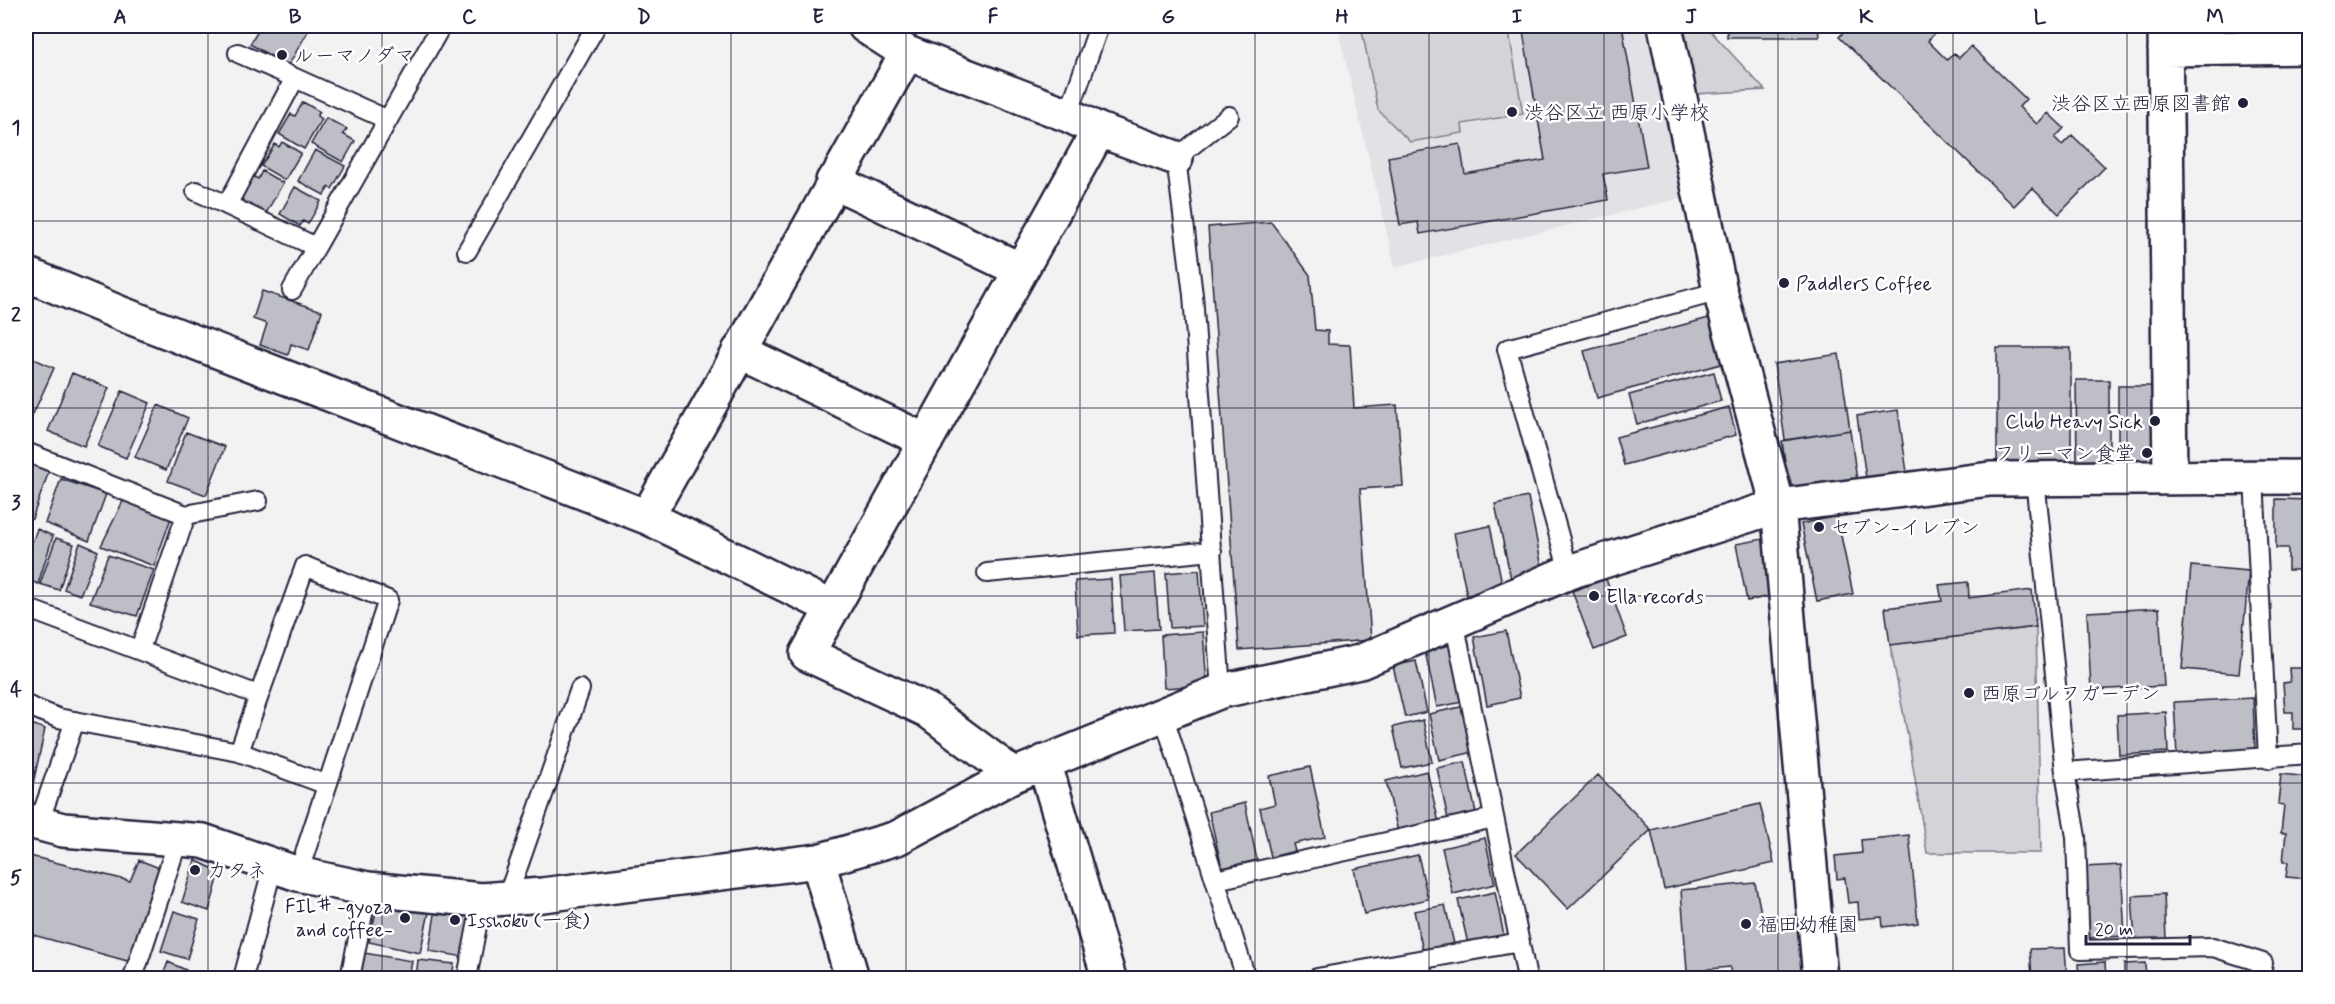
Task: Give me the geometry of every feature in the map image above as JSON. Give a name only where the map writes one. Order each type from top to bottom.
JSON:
[{"type":"street","points":[[865,26],[907,53],[1068,115],[1099,130],[1176,158]]},
{"type":"street","points":[[1665,26],[1720,291],[1778,506],[1820,978]]},
{"type":"street","points":[[2170,478],[2165,37],[2310,47]]},
{"type":"street","points":[[647,517],[833,181],[907,53]]},
{"type":"street","points":[[1014,775],[927,710],[807,654],[1099,130]]},
{"type":"street","points":[[833,181],[1021,270]]},
{"type":"street","points":[[26,274],[647,517],[833,608]]},
{"type":"street","points":[[739,351],[926,441]]},
{"type":"street","points":[[32,822],[63,830],[203,841],[285,870],[368,889],[494,899],[818,861],[897,838],[1014,775],[1221,691],[1360,662],[1569,572],[1778,506],[1990,479],[2310,477]]},
{"type":"street","points":[[1044,762],[1109,978]]},
{"type":"street","points":[[818,861],[852,978]]},
{"type":"lane","points":[[292,290],[441,26]]},
{"type":"lane","points":[[467,251],[596,26]]},
{"type":"lane","points":[[1068,115],[1099,26]]},
{"type":"lane","points":[[238,53],[388,120]]},
{"type":"lane","points":[[227,205],[295,78]]},
{"type":"lane","points":[[1221,691],[1193,295],[1176,158],[1229,116]]},
{"type":"lane","points":[[196,191],[316,247]]},
{"type":"lane","points":[[1569,572],[1507,349],[1720,291]]},
{"type":"lane","points":[[26,452],[186,515],[258,501]]},
{"type":"lane","points":[[2254,477],[2268,759]]},
{"type":"lane","points":[[2035,479],[2065,772],[2076,837],[2080,950],[2213,947],[2263,963],[2260,978]]},
{"type":"lane","points":[[140,650],[186,515]]},
{"type":"lane","points":[[987,573],[1212,551]]},
{"type":"lane","points":[[239,752],[305,566],[388,600],[327,784],[285,870],[243,978]]},
{"type":"lane","points":[[26,608],[258,695]]},
{"type":"lane","points":[[1454,621],[1527,978]]},
{"type":"lane","points":[[467,978],[494,899],[580,689]]},
{"type":"lane","points":[[26,705],[58,718],[239,752],[327,784]]},
{"type":"lane","points":[[1163,714],[1246,978]]},
{"type":"lane","points":[[32,822],[75,721]]},
{"type":"lane","points":[[2065,772],[2268,759],[2310,754]]},
{"type":"lane","points":[[1216,880],[1494,818]]},
{"type":"lane","points":[[133,978],[178,840]]},
{"type":"lane","points":[[350,978],[368,889]]},
{"type":"lane","points":[[1317,978],[1520,942]]},
{"type":"lane","points":[[1420,960],[1424,978]]},
{"type":"shaded area","name":"渋谷区立 西原小学校","points":[[1337,26],[1649,26],[1682,198],[1395,267]]},
{"type":"shaded area","points":[[1361,26],[1508,26],[1523,114],[1462,124],[1463,133],[1410,142],[1378,110]]},
{"type":"shaded area","points":[[1684,26],[1706,26],[1765,90],[1695,94]]},
{"type":"shaded area","name":"西原ゴルフガーデン","points":[[2036,627],[2041,853],[1927,853],[1890,645]]},
{"type":"building","name":"ルーマノダマ","points":[[261,26],[311,26],[288,66],[250,44]]},
{"type":"building","points":[[1522,26],[1622,26],[1647,167],[1603,174],[1608,200],[1420,234],[1418,222],[1400,225],[1388,157],[1460,144],[1465,174],[1545,160]]},
{"type":"building","points":[[1727,26],[1818,26],[1819,37],[1727,37]]},
{"type":"building","points":[[1850,26],[1941,26],[1928,41],[1947,60],[1954,53],[1959,58],[1971,46],[2026,99],[2019,107],[2037,124],[2048,113],[2064,128],[2055,138],[2062,145],[2072,135],[2105,167],[2059,214],[2032,188],[2014,206],[1839,37]]},
{"type":"building","points":[[2188,26],[2255,26],[2255,33],[2188,31]]},
{"type":"building","points":[[303,102],[320,112],[317,116],[322,119],[304,149],[279,134],[291,114],[295,116]]},
{"type":"building","points":[[326,118],[347,129],[343,134],[355,141],[343,162],[311,144]]},
{"type":"building","points":[[282,142],[301,153],[285,180],[261,166],[275,144],[279,147]]},
{"type":"building","points":[[315,150],[345,166],[332,189],[329,187],[324,195],[298,181]]},
{"type":"building","points":[[262,171],[283,183],[265,215],[244,203],[241,195],[252,176],[258,179]]},
{"type":"building","points":[[295,187],[321,201],[308,224],[303,221],[300,226],[280,214]]},
{"type":"building","points":[[1271,222],[1310,275],[1315,330],[1328,331],[1328,344],[1350,345],[1354,408],[1397,405],[1403,486],[1360,489],[1371,640],[1239,650],[1208,227]]},
{"type":"building","points":[[262,291],[322,311],[309,350],[291,344],[288,355],[260,345],[267,324],[253,319]]},
{"type":"building","points":[[1709,318],[1721,364],[1597,398],[1584,351]]},
{"type":"building","points":[[1997,348],[2071,348],[2071,462],[1997,462]]},
{"type":"building","points":[[1839,354],[1850,430],[1785,440],[1774,364]]},
{"type":"building","points":[[26,355],[54,368],[29,423],[26,421]]},
{"type":"building","points":[[1714,372],[1721,401],[1637,424],[1629,395]]},
{"type":"building","points":[[72,373],[109,388],[84,446],[48,431]]},
{"type":"building","points":[[2076,380],[2109,380],[2109,464],[2077,464]]},
{"type":"building","points":[[2118,386],[2159,386],[2159,467],[2118,468]]},
{"type":"building","points":[[122,391],[150,403],[126,458],[98,446]]},
{"type":"building","points":[[158,405],[188,418],[166,470],[135,457]]},
{"type":"building","points":[[1729,407],[1736,435],[1624,465],[1616,437]]},
{"type":"building","points":[[1898,410],[1908,479],[1867,485],[1857,416]]},
{"type":"building","points":[[1850,430],[1858,487],[1790,497],[1782,441]]},
{"type":"building","points":[[186,432],[225,447],[206,495],[168,481]]},
{"type":"building","points":[[26,462],[49,471],[32,519],[26,517]]},
{"type":"building","points":[[61,479],[106,494],[89,541],[45,523]]},
{"type":"building","points":[[1528,497],[1543,572],[1511,579],[1495,504]]},
{"type":"building","points":[[124,499],[171,518],[154,566],[101,546]]},
{"type":"building","points":[[2276,499],[2310,500],[2310,570],[2288,570],[2288,548],[2276,548]]},
{"type":"building","points":[[1837,516],[1853,594],[1817,601],[1801,524]]},
{"type":"building","points":[[1490,526],[1503,588],[1467,596],[1454,533]]},
{"type":"building","points":[[37,529],[53,536],[38,584],[26,579],[26,560]]},
{"type":"building","points":[[56,538],[74,544],[59,590],[40,584]]},
{"type":"building","points":[[1763,539],[1775,595],[1747,601],[1736,544]]},
{"type":"building","points":[[80,543],[98,551],[80,595],[64,589]]},
{"type":"building","points":[[108,555],[154,570],[137,616],[90,602]]},
{"type":"building","points":[[2191,566],[2249,571],[2239,674],[2182,669]]},
{"type":"building","points":[[1199,570],[1203,626],[1170,628],[1166,573]]},
{"type":"building","points":[[1155,573],[1159,629],[1124,631],[1120,576]]},
{"type":"building","points":[[1111,579],[1114,633],[1078,635],[1075,581]]},
{"type":"building","points":[[1606,579],[1627,637],[1594,650],[1572,591]]},
{"type":"building","points":[[1968,582],[1969,598],[2032,590],[2036,627],[1890,645],[1885,608],[1942,601],[1939,585]]},
{"type":"building","points":[[2159,608],[2164,686],[2091,690],[2087,612]]},
{"type":"building","points":[[2304,610],[2310,610],[2310,666],[2306,666]]},
{"type":"building","points":[[1506,631],[1520,698],[1487,705],[1474,637]]},
{"type":"building","points":[[1203,632],[1207,685],[1164,688],[1161,635]]},
{"type":"building","points":[[1450,645],[1463,702],[1437,707],[1425,651]]},
{"type":"building","points":[[1416,661],[1427,712],[1405,717],[1393,666]]},
{"type":"building","points":[[2289,668],[2310,668],[2310,729],[2293,729],[2293,712],[2285,712],[2283,683],[2290,682]]},
{"type":"building","points":[[2253,698],[2255,751],[2177,756],[2174,702]]},
{"type":"building","points":[[1465,706],[1474,752],[1439,760],[1429,714]]},
{"type":"building","points":[[2166,712],[2168,752],[2119,755],[2117,715]]},
{"type":"building","points":[[1423,720],[1432,762],[1402,768],[1393,727]]},
{"type":"building","points":[[26,722],[45,729],[31,793],[26,792]]},
{"type":"building","points":[[1465,762],[1476,813],[1448,819],[1437,768]]},
{"type":"building","points":[[1310,767],[1325,837],[1293,844],[1295,851],[1271,857],[1260,808],[1275,804],[1269,776]]},
{"type":"building","points":[[1427,771],[1439,823],[1398,832],[1386,781]]},
{"type":"building","points":[[2281,774],[2310,777],[2310,879],[2286,877],[2288,862],[2283,862],[2286,833],[2281,833],[2284,805],[2278,804]]},
{"type":"building","points":[[1598,775],[1651,830],[1568,909],[1516,854]]},
{"type":"building","points":[[1245,803],[1257,860],[1222,868],[1209,812]]},
{"type":"building","points":[[1760,804],[1774,863],[1664,889],[1651,830]]},
{"type":"building","points":[[1909,835],[1918,923],[1883,927],[1882,917],[1859,919],[1858,902],[1848,903],[1845,878],[1837,879],[1835,856],[1862,853],[1861,840]]},
{"type":"building","points":[[1485,838],[1495,884],[1453,894],[1442,848]]},
{"type":"building","points":[[26,855],[130,881],[139,860],[162,869],[131,962],[26,933]]},
{"type":"building","points":[[1418,855],[1428,899],[1364,914],[1354,869]]},
{"type":"building","points":[[195,860],[220,872],[209,911],[182,902]]},
{"type":"building","points":[[2121,865],[2125,936],[2088,938],[2085,867]]},
{"type":"building","points":[[1755,883],[1762,918],[1801,916],[1806,978],[1731,978],[1730,967],[1687,971],[1681,890]]},
{"type":"building","points":[[1495,892],[1504,936],[1468,944],[1458,900]]},
{"type":"building","points":[[2164,894],[2166,939],[2135,941],[2132,896]]},
{"type":"building","points":[[379,898],[430,908],[420,953],[369,942]]},
{"type":"building","points":[[1445,905],[1454,944],[1423,951],[1414,911]]},
{"type":"building","points":[[436,908],[471,914],[464,957],[429,951]]},
{"type":"building","points":[[174,911],[199,919],[187,959],[161,951]]},
{"type":"building","points":[[2065,948],[2067,978],[2032,978],[2030,949]]},
{"type":"building","points":[[364,953],[412,961],[409,978],[360,978]]},
{"type":"building","points":[[418,960],[454,964],[452,978],[416,978]]},
{"type":"building","points":[[168,962],[186,970],[184,978],[162,978]]},
{"type":"building","points":[[2105,962],[2106,978],[2079,978],[2078,964]]},
{"type":"building","points":[[2145,963],[2146,978],[2124,978],[2124,964]]},
{"type":"place","name":"ルーマノダマ","points":[[282,55]]},
{"type":"place","name":"渋谷区立西原図書館","points":[[2243,103]]},
{"type":"place","name":"渋谷区立 西原小学校","points":[[1512,112]]},
{"type":"place","name":"Paddlers Coffee","points":[[1784,283]]},
{"type":"place","name":"Club Heavy Sick","points":[[2155,421]]},
{"type":"place","name":"フリーマン食堂","points":[[2147,453]]},
{"type":"place","name":"セブン-イレブン","points":[[1819,527]]},
{"type":"place","name":"Ella records","points":[[1594,596]]},
{"type":"place","name":"西原ゴルフガーデン","points":[[1969,693]]},
{"type":"place","name":"カタネ","points":[[195,870]]},
{"type":"place","name":"FIL# -gyoza and coffee-","points":[[405,918]]},
{"type":"place","name":"Isshoku (一食)","points":[[455,920]]},
{"type":"place","name":"福田幼稚園","points":[[1746,924]]}]
